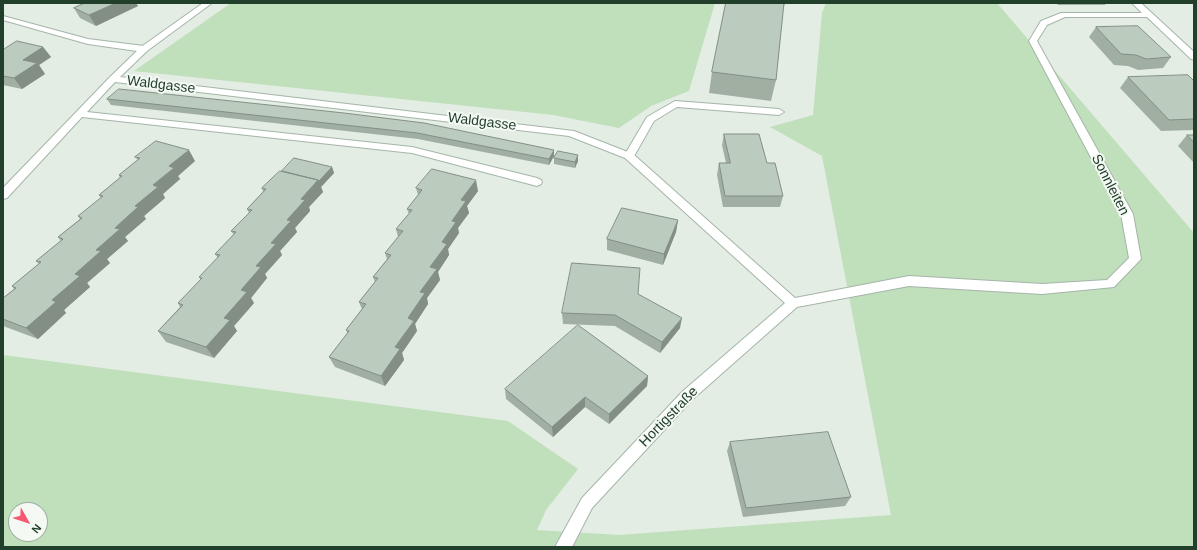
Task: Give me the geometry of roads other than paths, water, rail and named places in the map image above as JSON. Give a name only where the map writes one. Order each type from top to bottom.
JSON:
[{"type":"street","name":"Waldgasse","points":[[3,195],[113,79],[144,49],[208,3]]},
{"type":"street","points":[[1136,3],[1194,58]]},
{"type":"street","name":"Sonnleiten","points":[[793,303],[909,281],[1042,289],[1110,284],[1135,259],[1127,214],[1033,41],[1044,23],[1064,16],[1149,15]]},
{"type":"street","points":[[3,18],[88,41],[144,49]]},
{"type":"street","name":"Waldgasse","points":[[113,79],[571,133],[629,156],[793,303]]},
{"type":"street","points":[[629,156],[650,119],[675,104],[779,112]]},
{"type":"street","points":[[80,114],[412,150],[537,182]]},
{"type":"street","name":"Hortigstraße","points":[[563,547],[587,503],[688,395],[793,303]]}]
